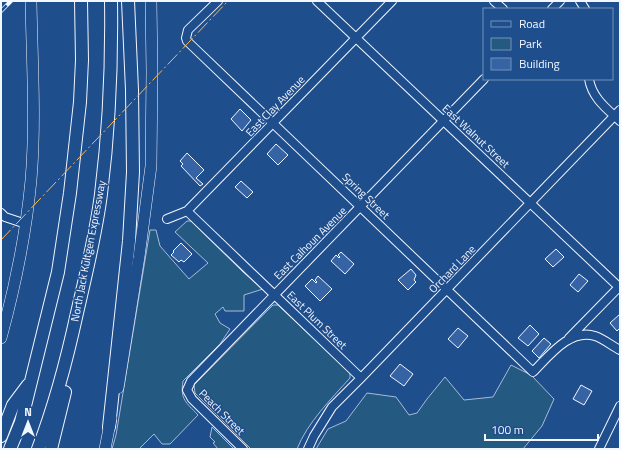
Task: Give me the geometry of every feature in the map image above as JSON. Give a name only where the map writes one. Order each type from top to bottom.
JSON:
[{"type":"highway","points":[[10,449],[21,422],[58,272],[71,185],[80,102],[82,60],[81,1]]},
{"type":"highway","name":"North Jack Kultgen Expressway","points":[[38,449],[65,364],[87,271],[101,195],[111,82],[111,1]]},
{"type":"highway","points":[[109,427],[129,241],[133,172],[132,90],[128,1]]},
{"type":"highway","points":[[51,449],[72,358],[87,271]]},
{"type":"highway","points":[[1,436],[12,405],[32,380]]},
{"type":"main road","points":[[1,338],[26,224],[31,180],[33,134],[31,1]]},
{"type":"main road","points":[[105,446],[122,370],[151,166],[151,1]]},
{"type":"street","name":"Spring Street","points":[[218,1],[188,30],[186,36],[187,41],[533,372],[567,340]]},
{"type":"street","name":"East Walnut Street","points":[[317,1],[620,287]]},
{"type":"street","name":"East Clay Avenue","points":[[167,219],[188,211],[392,1]]},
{"type":"street","points":[[494,1],[502,8]]},
{"type":"street","name":"East Calhoun Avenue","points":[[187,390],[191,381],[274,294],[483,80]]},
{"type":"street","points":[[589,80],[597,98],[618,116]]},
{"type":"street","name":"Orchard Lane","points":[[308,449],[314,436],[332,407],[530,203],[618,116]]},
{"type":"street","name":"East Plum Street","points":[[188,211],[361,378]]},
{"type":"street","points":[[1,213],[5,217],[26,224]]},
{"type":"street","points":[[567,340],[620,287]]},
{"type":"street","points":[[567,340],[580,335],[589,335],[620,350]]},
{"type":"street","name":"Peach Street","points":[[187,390],[192,400],[243,449]]},
{"type":"street","points":[[599,449],[620,406]]},
{"type":"green space","points":[[187,221],[191,221],[244,273],[263,289],[244,295],[244,311],[225,311],[223,307],[215,314],[220,323],[230,329],[220,344],[183,381],[183,397],[187,404],[198,415],[170,444],[162,444],[154,434],[139,449],[112,449],[116,435],[150,230],[156,230],[160,246],[189,279],[208,263],[175,232]]},
{"type":"green space","points":[[273,305],[278,305],[350,373],[350,378],[313,420],[301,439],[297,449],[251,449],[195,393],[194,385]]},
{"type":"green space","points":[[511,365],[531,375],[554,399],[542,426],[523,449],[316,449],[328,429],[346,421],[367,393],[396,397],[409,415],[417,413],[445,377],[464,400],[493,397]]},
{"type":"green space","points":[[212,427],[234,449],[218,449],[213,443],[215,442],[210,437]]},
{"type":"building","points":[[240,109],[251,120],[242,131],[231,119]]},
{"type":"building","points":[[276,144],[288,155],[278,165],[267,154]]},
{"type":"building","points":[[187,153],[204,170],[196,178],[203,184],[200,186],[181,166],[183,164],[180,161]]},
{"type":"building","points":[[241,181],[253,192],[247,198],[235,187]]},
{"type":"building","points":[[181,243],[192,254],[184,262],[181,260],[179,262],[171,255]]},
{"type":"building","points":[[556,249],[564,257],[553,267],[545,259]]},
{"type":"building","points":[[341,252],[354,264],[345,274],[331,261],[336,255],[339,258],[340,257],[338,255]]},
{"type":"building","points":[[411,269],[416,275],[414,280],[416,282],[408,290],[398,280]]},
{"type":"building","points":[[579,274],[588,281],[578,292],[570,285]]},
{"type":"building","points":[[318,276],[332,289],[320,301],[305,286],[312,279],[316,283],[317,282],[315,280]]},
{"type":"building","points":[[620,314],[620,328],[617,331],[610,323]]},
{"type":"building","points":[[530,325],[539,334],[528,346],[518,338]]},
{"type":"building","points":[[458,328],[468,336],[458,348],[448,339]]},
{"type":"building","points":[[544,338],[551,344],[539,358],[532,351]]},
{"type":"building","points":[[400,364],[413,374],[404,386],[390,376]]},
{"type":"building","points":[[581,385],[592,391],[584,405],[573,399]]},
{"type":"railway","points":[[1,11],[11,1]]},
{"type":"power","points":[[1,240],[228,1]]}]
